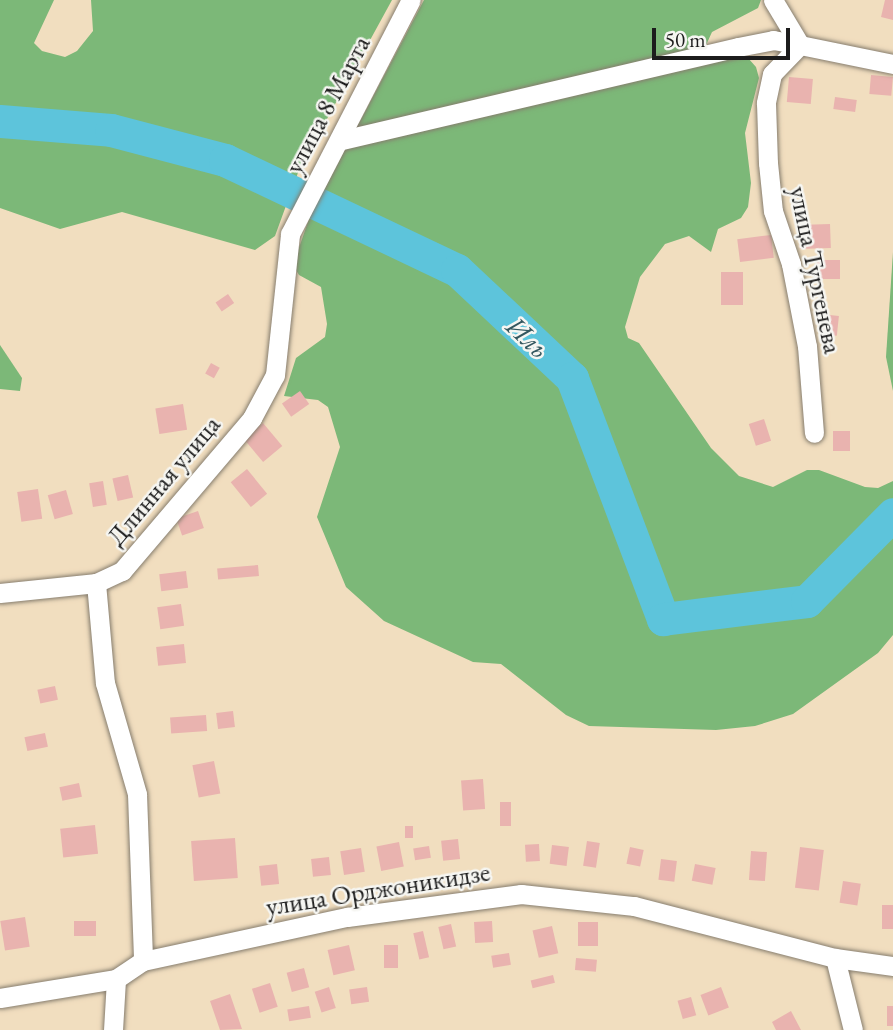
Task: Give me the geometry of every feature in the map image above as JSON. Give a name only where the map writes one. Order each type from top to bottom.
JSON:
[{"type":"street","name":"улица 8 Марта","points":[[290,234],[342,140],[411,0]]},
{"type":"street","points":[[773,0],[800,45]]},
{"type":"street","points":[[342,140],[773,40],[893,64]]},
{"type":"street","name":"улица Тургенева","points":[[800,45],[772,74],[766,103],[768,163],[772,211],[791,264],[807,346],[814,433]]},
{"type":"street","name":"Длинная улица","points":[[96,583],[122,571],[252,418],[275,375],[290,234]]},
{"type":"street","points":[[0,593],[96,583],[105,683],[137,794],[143,961]]},
{"type":"street","name":"улица Орджоникидзе","points":[[0,998],[116,979],[143,961],[372,912],[521,894],[634,906],[835,958],[893,967]]},
{"type":"street","points":[[835,958],[853,1030]]},
{"type":"street","points":[[113,1030],[116,979]]},
{"type":"green space","points":[[0,0],[54,0],[34,43],[42,51],[65,57],[77,51],[93,31],[91,0],[392,0],[299,170],[275,236],[255,250],[122,212],[60,229],[0,208]]},
{"type":"green space","points":[[424,0],[761,0],[758,8],[712,32],[702,54],[748,58],[756,67],[759,78],[745,133],[751,183],[748,207],[741,218],[718,229],[711,252],[689,236],[665,244],[640,277],[625,327],[628,338],[639,343],[711,448],[739,476],[773,487],[807,470],[819,470],[865,487],[878,488],[893,481],[893,635],[878,653],[793,714],[755,726],[716,730],[589,726],[566,715],[501,664],[473,662],[384,621],[346,587],[317,517],[340,447],[328,407],[318,400],[284,396],[296,358],[325,337],[327,324],[321,287],[299,275],[293,265],[310,216]]},
{"type":"green space","points":[[893,252],[893,391],[886,357]]},
{"type":"green space","points":[[0,345],[22,378],[20,391],[0,389]]},
{"type":"building","points":[[885,0],[893,0],[893,20],[881,17]]},
{"type":"building","points":[[871,75],[893,77],[891,96],[869,94]]},
{"type":"building","points":[[789,77],[813,79],[811,104],[787,102]]},
{"type":"building","points":[[835,97],[857,100],[855,112],[833,109]]},
{"type":"building","points":[[830,224],[831,248],[800,249],[799,225]]},
{"type":"building","points":[[771,235],[774,258],[740,262],[737,239]]},
{"type":"building","points":[[817,260],[840,260],[840,279],[817,279]]},
{"type":"building","points":[[721,272],[743,272],[743,305],[721,305]]},
{"type":"building","points":[[228,294],[234,303],[222,312],[216,302]]},
{"type":"building","points":[[821,314],[839,316],[837,336],[819,334]]},
{"type":"building","points":[[211,363],[220,368],[214,378],[205,373]]},
{"type":"building","points":[[300,391],[309,404],[291,417],[282,404]]},
{"type":"building","points":[[183,404],[187,430],[159,434],[155,408]]},
{"type":"building","points":[[764,419],[771,441],[756,446],[749,424]]},
{"type":"building","points":[[263,423],[282,446],[263,462],[244,439]]},
{"type":"building","points":[[833,431],[850,431],[850,451],[833,451]]},
{"type":"building","points":[[247,469],[267,494],[251,507],[231,482]]},
{"type":"building","points":[[128,475],[133,497],[118,501],[112,479]]},
{"type":"building","points":[[103,481],[107,505],[93,507],[89,483]]},
{"type":"building","points":[[38,489],[42,519],[21,522],[17,492]]},
{"type":"building","points":[[66,490],[73,514],[55,519],[48,495]]},
{"type":"building","points":[[198,511],[204,528],[182,536],[176,518]]},
{"type":"building","points":[[258,565],[259,576],[218,580],[217,569]]},
{"type":"building","points":[[186,571],[188,588],[161,591],[159,574]]},
{"type":"building","points":[[181,604],[184,626],[160,629],[157,607]]},
{"type":"building","points":[[184,644],[186,663],[158,666],[156,647]]},
{"type":"building","points":[[55,686],[58,700],[40,703],[37,690]]},
{"type":"building","points":[[233,711],[235,727],[218,729],[216,713]]},
{"type":"building","points":[[206,715],[207,731],[171,733],[170,718]]},
{"type":"building","points":[[45,733],[48,747],[27,751],[24,737]]},
{"type":"building","points":[[214,761],[220,793],[199,798],[192,765]]},
{"type":"building","points":[[483,779],[485,809],[463,810],[461,781]]},
{"type":"building","points":[[79,783],[82,797],[62,801],[59,787]]},
{"type":"building","points":[[500,802],[511,802],[511,826],[500,826]]},
{"type":"building","points":[[95,825],[98,854],[63,857],[60,829]]},
{"type":"building","points":[[405,826],[413,826],[413,838],[405,838]]},
{"type":"building","points":[[235,838],[238,878],[194,881],[191,841]]},
{"type":"building","points":[[458,839],[460,859],[443,861],[441,841]]},
{"type":"building","points":[[587,841],[600,843],[596,868],[583,866]]},
{"type":"building","points":[[399,842],[404,867],[381,871],[376,846]]},
{"type":"building","points":[[539,844],[540,861],[526,862],[525,845]]},
{"type":"building","points":[[552,845],[569,847],[567,866],[550,864]]},
{"type":"building","points":[[429,846],[431,858],[415,860],[413,849]]},
{"type":"building","points":[[630,847],[644,850],[640,867],[626,864]]},
{"type":"building","points":[[800,847],[824,850],[819,891],[795,888]]},
{"type":"building","points":[[361,848],[365,872],[344,875],[340,851]]},
{"type":"building","points":[[751,851],[767,852],[765,881],[749,880]]},
{"type":"building","points":[[329,857],[331,875],[313,877],[311,859]]},
{"type":"building","points":[[661,859],[677,861],[674,882],[658,880]]},
{"type":"building","points":[[277,864],[279,884],[261,886],[259,866]]},
{"type":"building","points":[[695,864],[716,868],[712,885],[692,881]]},
{"type":"building","points":[[843,881],[861,884],[857,906],[840,903]]},
{"type":"building","points":[[882,905],[893,905],[893,929],[882,929]]},
{"type":"building","points":[[25,917],[30,947],[5,951],[0,921]]},
{"type":"building","points":[[74,921],[96,921],[96,936],[74,936]]},
{"type":"building","points":[[492,921],[493,942],[475,943],[474,922]]},
{"type":"building","points":[[578,922],[598,922],[598,946],[578,946]]},
{"type":"building","points":[[451,924],[456,946],[444,949],[438,927]]},
{"type":"building","points":[[552,926],[558,953],[539,958],[533,930]]},
{"type":"building","points":[[423,931],[429,957],[419,960],[413,933]]},
{"type":"building","points":[[349,945],[355,970],[333,975],[328,950]]},
{"type":"building","points":[[384,945],[398,945],[398,968],[384,968]]},
{"type":"building","points":[[509,953],[511,965],[493,968],[491,956]]},
{"type":"building","points":[[576,958],[597,960],[596,972],[575,970]]},
{"type":"building","points":[[304,968],[309,987],[292,992],[287,973]]},
{"type":"building","points":[[553,975],[555,983],[533,988],[531,981]]},
{"type":"building","points":[[270,983],[278,1007],[260,1013],[252,989]]},
{"type":"building","points":[[329,987],[336,1008],[322,1013],[315,992]]},
{"type":"building","points":[[367,987],[369,1002],[351,1004],[349,990]]},
{"type":"building","points":[[721,987],[729,1008],[708,1015],[700,995]]},
{"type":"building","points":[[230,994],[242,1029],[220,1030],[210,1001]]},
{"type":"building","points":[[691,997],[696,1015],[683,1019],[678,1001]]},
{"type":"building","points":[[309,1006],[311,1018],[289,1021],[287,1009]]},
{"type":"building","points":[[887,1006],[893,1006],[893,1026],[887,1026]]},
{"type":"building","points":[[791,1011],[801,1030],[776,1030],[772,1022]]},
{"type":"waterway","name":"Иль","points":[[0,121],[111,130],[225,160],[457,270],[572,378],[663,619],[807,601],[893,514]]}]
